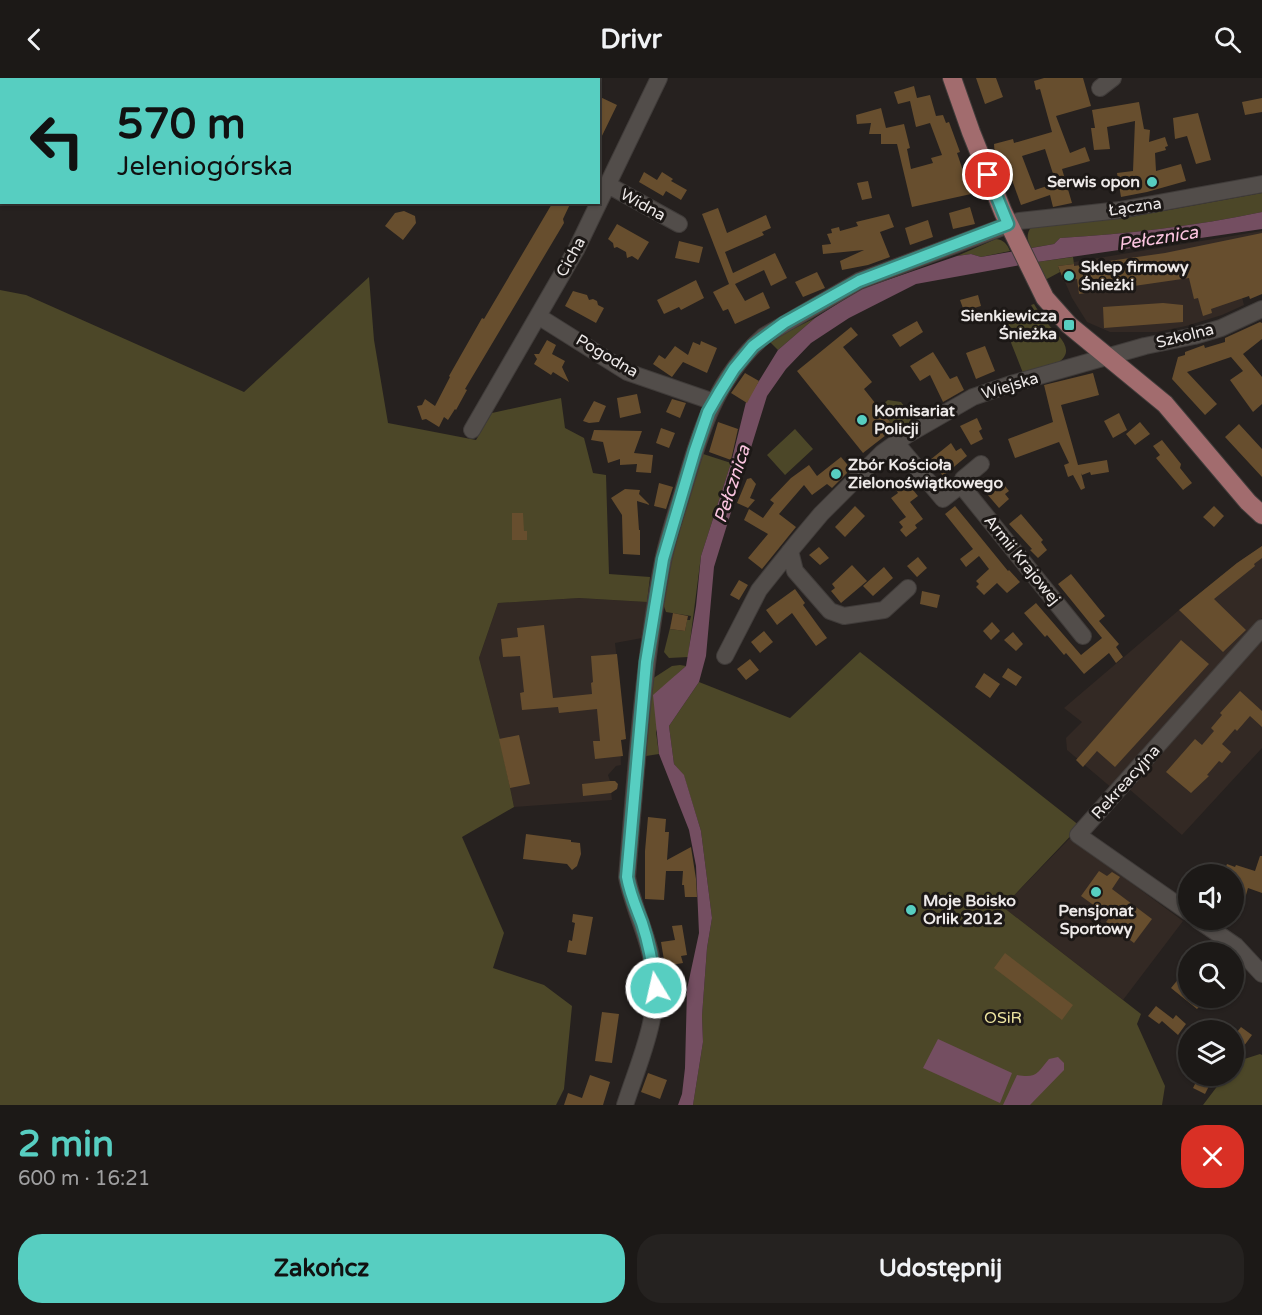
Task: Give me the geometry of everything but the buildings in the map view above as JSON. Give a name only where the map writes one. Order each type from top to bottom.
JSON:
[{"type":"main road","points":[[952,78],[1008,224],[1045,298],[1061,317],[1107,358],[1165,404],[1248,502],[1262,515]]},
{"type":"street","name":"Cicha","points":[[600,201],[659,78]]},
{"type":"street","name":"Łączna","points":[[625,1105],[654,1016],[656,988],[651,955],[642,923],[631,899],[627,877],[646,662],[663,559],[695,450],[708,412],[734,369],[753,346],[777,327],[859,281],[1008,224],[1029,218],[1120,210],[1262,184]]},
{"type":"street","name":"Widna","points":[[608,185],[679,224]]},
{"type":"street","name":"Cicha","points":[[472,430],[576,250],[599,204]]},
{"type":"street","name":"Szkolna","points":[[1107,358],[1145,346],[1221,328],[1262,309]]},
{"type":"street","name":"Pogodna","points":[[538,316],[627,372],[714,402]]},
{"type":"street","name":"Wiejska","points":[[725,657],[759,590],[790,551],[821,514],[896,442],[973,397],[1011,384],[1107,358]]},
{"type":"street","points":[[896,442],[943,499],[961,484],[963,478],[981,464]]},
{"type":"street","name":"Armii Krajowej","points":[[961,484],[1083,636]]},
{"type":"street","points":[[790,551],[795,571],[830,611],[844,616],[884,610],[908,588]]},
{"type":"street","name":"Rekreacyjna","points":[[1178,905],[1078,835],[1262,628]]},
{"type":"street","points":[[1213,930],[1236,946],[1262,974]]},
{"type":"shaded area","points":[[1262,231],[1262,263],[1237,278],[1244,305],[1222,315],[1157,332],[1110,332],[1087,322],[1072,298],[1058,266],[1074,262]]},
{"type":"shaded area","points":[[1262,546],[1262,618],[1217,666],[1113,789],[1067,750],[1066,738],[1082,722],[1064,708],[1179,610],[1237,563]]},
{"type":"shaded area","points":[[579,598],[647,602],[642,638],[615,643],[626,739],[620,740],[621,765],[616,766],[608,775],[610,781],[615,781],[618,787],[611,791],[612,800],[514,807],[500,739],[479,658],[498,603]]},
{"type":"shaded area","points":[[1262,639],[1262,748],[1182,835],[1128,788]]},
{"type":"shaded area","points":[[1070,838],[1178,917],[1178,928],[1123,1000],[1003,907]]},
{"type":"green space","points":[[1262,193],[1262,212],[1161,229],[1060,238],[1054,244],[1031,248],[1028,240],[1031,227],[1125,218]]},
{"type":"green space","points":[[996,239],[1005,243],[1010,251],[981,257],[971,254],[957,256]]},
{"type":"green space","points":[[1073,257],[1074,264],[1058,266],[1060,272],[1045,280],[1037,262]]},
{"type":"green space","points":[[369,277],[374,340],[388,423],[476,440],[492,413],[561,398],[565,428],[584,438],[593,473],[606,475],[609,574],[650,577],[647,602],[579,598],[498,603],[479,658],[500,739],[514,807],[462,837],[504,933],[493,968],[544,985],[572,1006],[564,1089],[556,1105],[0,1105],[0,290],[26,295],[244,392]]},
{"type":"green space","points":[[1034,304],[1060,337],[1066,347],[1066,352],[1064,357],[1055,364],[1023,373],[1004,325],[1034,310],[1031,305]]},
{"type":"green space","points":[[815,318],[778,350],[769,341]]},
{"type":"green space","points":[[888,400],[901,402],[910,414],[911,422],[902,430],[898,425],[895,428],[879,407]]},
{"type":"green space","points":[[795,429],[813,449],[785,475],[767,455]]},
{"type":"green space","points":[[700,453],[731,463],[701,556],[688,657],[669,658],[664,652],[672,620],[670,629],[685,631],[687,620],[690,620],[691,616],[666,612],[663,604],[673,549]]},
{"type":"green space","name":"OSiR","points":[[860,652],[1080,826],[1003,907],[1141,1014],[1137,1024],[1165,1086],[1162,1105],[693,1105],[703,1042],[702,1016],[707,948],[712,918],[701,831],[684,776],[674,764],[669,726],[699,682],[790,718]]},
{"type":"green space","points":[[672,666],[686,666],[676,675],[656,732],[659,754],[646,756],[652,679]]},
{"type":"green space","points":[[1262,1055],[1262,1105],[1203,1105],[1217,1086],[1244,1086],[1244,1059]]},
{"type":"water","name":"Pełcznica","points":[[1262,212],[1262,229],[1037,262],[916,284],[849,318],[811,343],[786,369],[767,396],[714,567],[706,656],[699,682],[669,726],[674,764],[684,775],[701,831],[712,918],[707,948],[702,1016],[703,1042],[693,1105],[678,1105],[682,1094],[685,1068],[687,989],[699,933],[696,866],[689,830],[659,754],[653,695],[686,666],[696,606],[701,556],[731,463],[746,402],[778,350],[815,318],[861,289],[957,256],[971,254],[981,257],[1054,244],[1060,238],[1161,229]]},
{"type":"water","points":[[938,1039],[1012,1073],[1000,1103],[923,1068]]},
{"type":"water","points":[[1058,1057],[1064,1063],[1064,1070],[1030,1105],[1003,1105],[1017,1075],[1033,1075],[1049,1059]]},
{"type":"place","name":"Serwis opon","points":[[1152,182]]},
{"type":"place","name":"Sklep firmowy Śnieżki","points":[[1069,276]]},
{"type":"place","name":"Sienkiewicza Śnieżka","points":[[1069,325]]},
{"type":"place","name":"Komisariat Policji","points":[[862,420]]},
{"type":"place","name":"Zbór Kościoła Zielonoświątkowego","points":[[836,474]]},
{"type":"place","name":"Pensjonat Sportowy","points":[[1096,892]]},
{"type":"place","name":"Moje Boisko Orlik 2012","points":[[911,910]]},
{"type":"route","points":[[656,988],[651,955],[642,923],[631,899],[627,877],[646,662],[663,559],[708,412],[734,369],[748,351],[777,327],[859,281],[1008,224],[988,175]]}]
